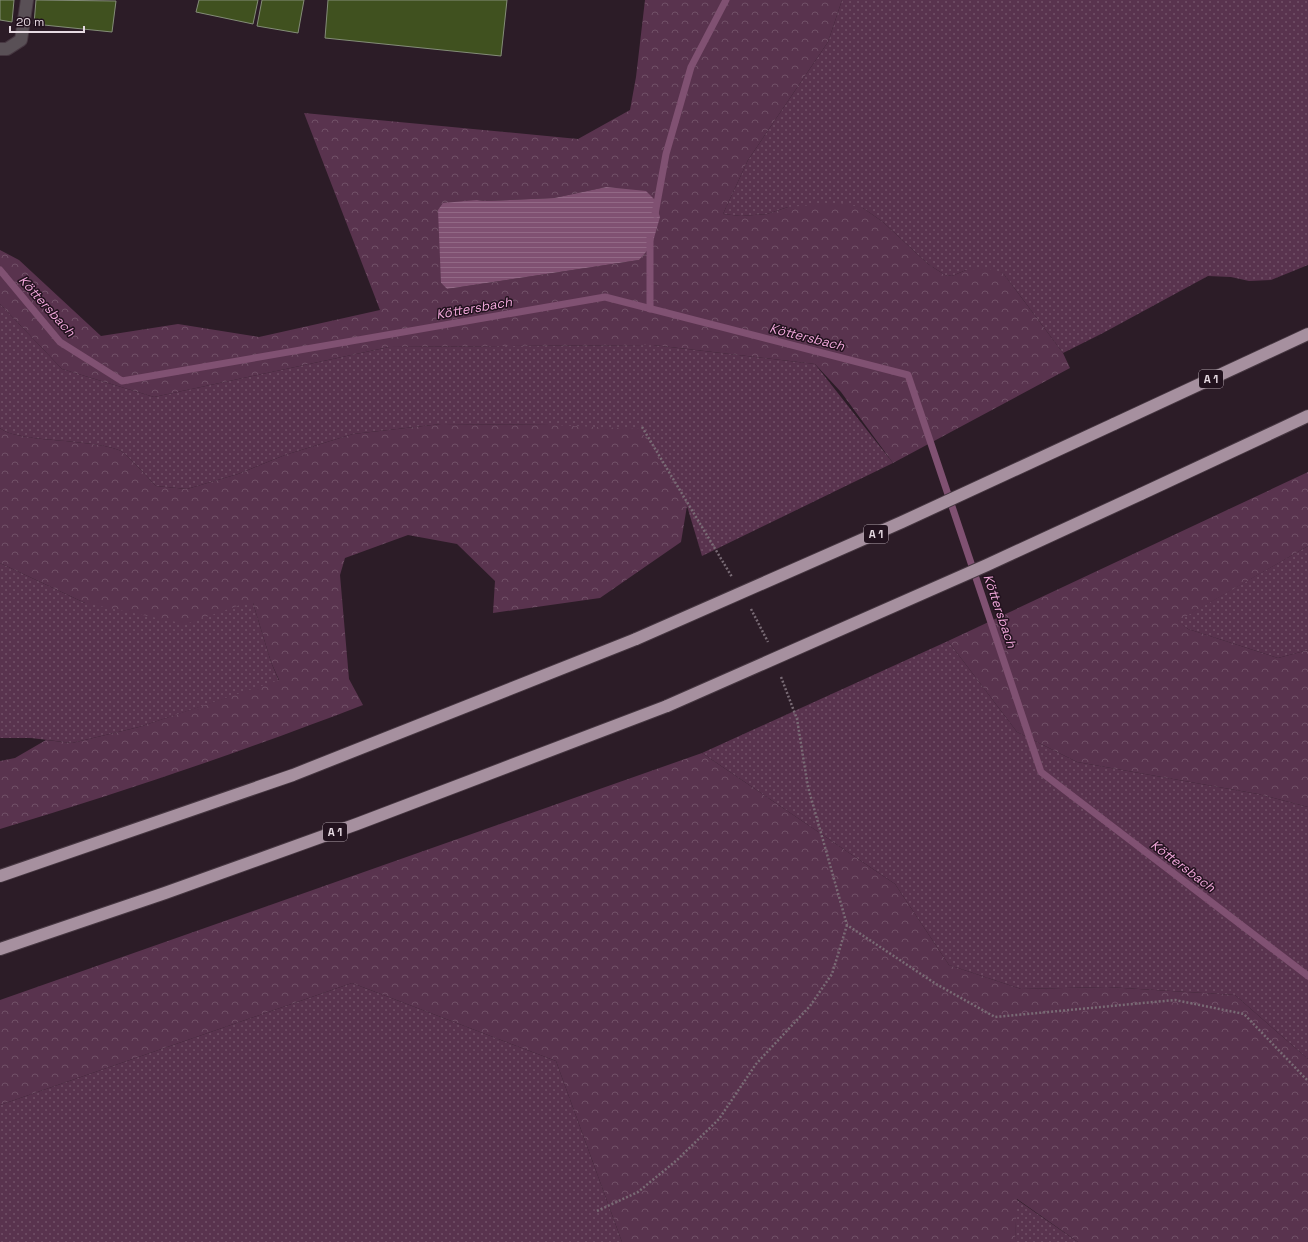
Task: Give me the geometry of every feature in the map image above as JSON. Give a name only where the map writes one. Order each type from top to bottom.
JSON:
[{"type":"highway","name":"A 1","points":[[0,876],[293,775],[636,639],[888,528],[1308,334]]},
{"type":"highway","name":"A 1","points":[[0,948],[49,934],[350,826],[667,706],[987,565],[1308,416]]},
{"type":"lane","points":[[0,49],[7,49],[21,40],[27,0]]},
{"type":"path","points":[[642,427],[735,581]]},
{"type":"path","points":[[750,607],[765,632],[770,647]]},
{"type":"path","points":[[598,1211],[638,1192],[677,1160],[718,1119],[756,1064],[810,1006],[832,974],[847,925],[808,787],[797,719],[781,675]]},
{"type":"path","points":[[847,925],[936,984],[995,1017],[1175,1000],[1244,1014],[1308,1081]]},
{"type":"green space","points":[[645,0],[842,0],[828,42],[748,160],[723,214],[741,216],[767,214],[788,207],[841,203],[863,208],[883,222],[928,264],[945,275],[952,276],[966,270],[986,268],[1003,273],[1063,353],[1070,368],[893,463],[841,392],[815,364],[653,345],[389,347],[154,397],[62,369],[0,304],[0,250],[19,260],[101,336],[178,324],[259,337],[380,310],[304,113],[578,139],[630,110],[636,77]],"holes":[[[606,187],[639,260],[447,289],[441,283],[477,200],[485,201],[554,198]]]},
{"type":"green space","points":[[842,0],[1308,0],[1308,265],[1271,280],[1249,281],[1231,277],[1208,276],[1063,353],[1003,273],[966,270],[952,276],[945,275],[928,264],[883,222],[863,208],[788,207],[767,214],[741,216],[723,214],[748,160],[828,42]]},
{"type":"green space","points":[[0,304],[62,369],[154,397],[389,347],[653,345],[815,364],[893,463],[702,556],[687,506],[551,425],[441,424],[353,434],[285,455],[238,474],[187,489],[156,486],[121,451],[93,444],[22,436],[9,433],[0,428]]},
{"type":"green space","points":[[441,424],[551,425],[640,429],[687,506],[681,542],[600,598],[493,613],[495,581],[457,544],[408,535],[345,558],[340,575],[349,679],[363,705],[273,739],[183,770],[0,829],[0,761],[15,758],[46,740],[72,743],[139,727],[279,680],[271,662],[253,603],[243,604],[186,624],[85,603],[0,563],[0,428],[9,433],[22,436],[93,444],[121,451],[156,486],[187,489],[238,474],[285,455],[353,434]]},
{"type":"green space","points":[[1308,472],[1308,546],[1178,621],[1188,629],[1278,658],[1308,650],[1308,807],[1258,794],[1077,762],[1017,732],[948,641]]},
{"type":"green space","points":[[1308,546],[1308,650],[1278,658],[1188,629],[1177,621]]},
{"type":"green space","points":[[0,563],[85,603],[253,603],[271,662],[279,681],[139,727],[72,743],[31,738],[0,738]]},
{"type":"green space","points":[[948,641],[1017,732],[1077,762],[1258,794],[1308,807],[1308,1059],[1235,995],[1107,987],[1021,989],[949,965],[895,884],[702,753]]},
{"type":"green space","points":[[702,753],[895,884],[949,965],[1021,989],[1107,987],[1235,995],[1308,1059],[1308,1242],[1078,1242],[1017,1199],[1015,1242],[622,1242],[556,1061],[352,983],[0,1105],[0,1000]]},
{"type":"green space","points":[[352,983],[556,1061],[622,1242],[0,1242],[0,1105]]},
{"type":"green space","points":[[1016,1199],[1078,1242],[1015,1242]]},
{"type":"shaded area","points":[[606,187],[646,191],[654,199],[660,217],[652,245],[639,260],[447,289],[441,283],[438,210],[443,203],[477,200],[485,201],[554,198]]},
{"type":"building","points":[[0,0],[14,0],[12,22],[0,20]]},
{"type":"building","points":[[36,0],[116,1],[112,32],[34,24]]},
{"type":"building","points":[[199,0],[258,0],[253,24],[196,12]]},
{"type":"building","points":[[262,0],[304,0],[298,33],[257,26]]},
{"type":"building","points":[[328,0],[507,0],[501,56],[325,38]]},
{"type":"waterway","points":[[655,214],[666,154],[691,67],[726,0]]},
{"type":"waterway","points":[[650,238],[650,309]]},
{"type":"waterway","name":"Köttersbach","points":[[0,270],[60,342],[122,381],[605,297],[908,375],[1041,772],[1308,976]]}]
